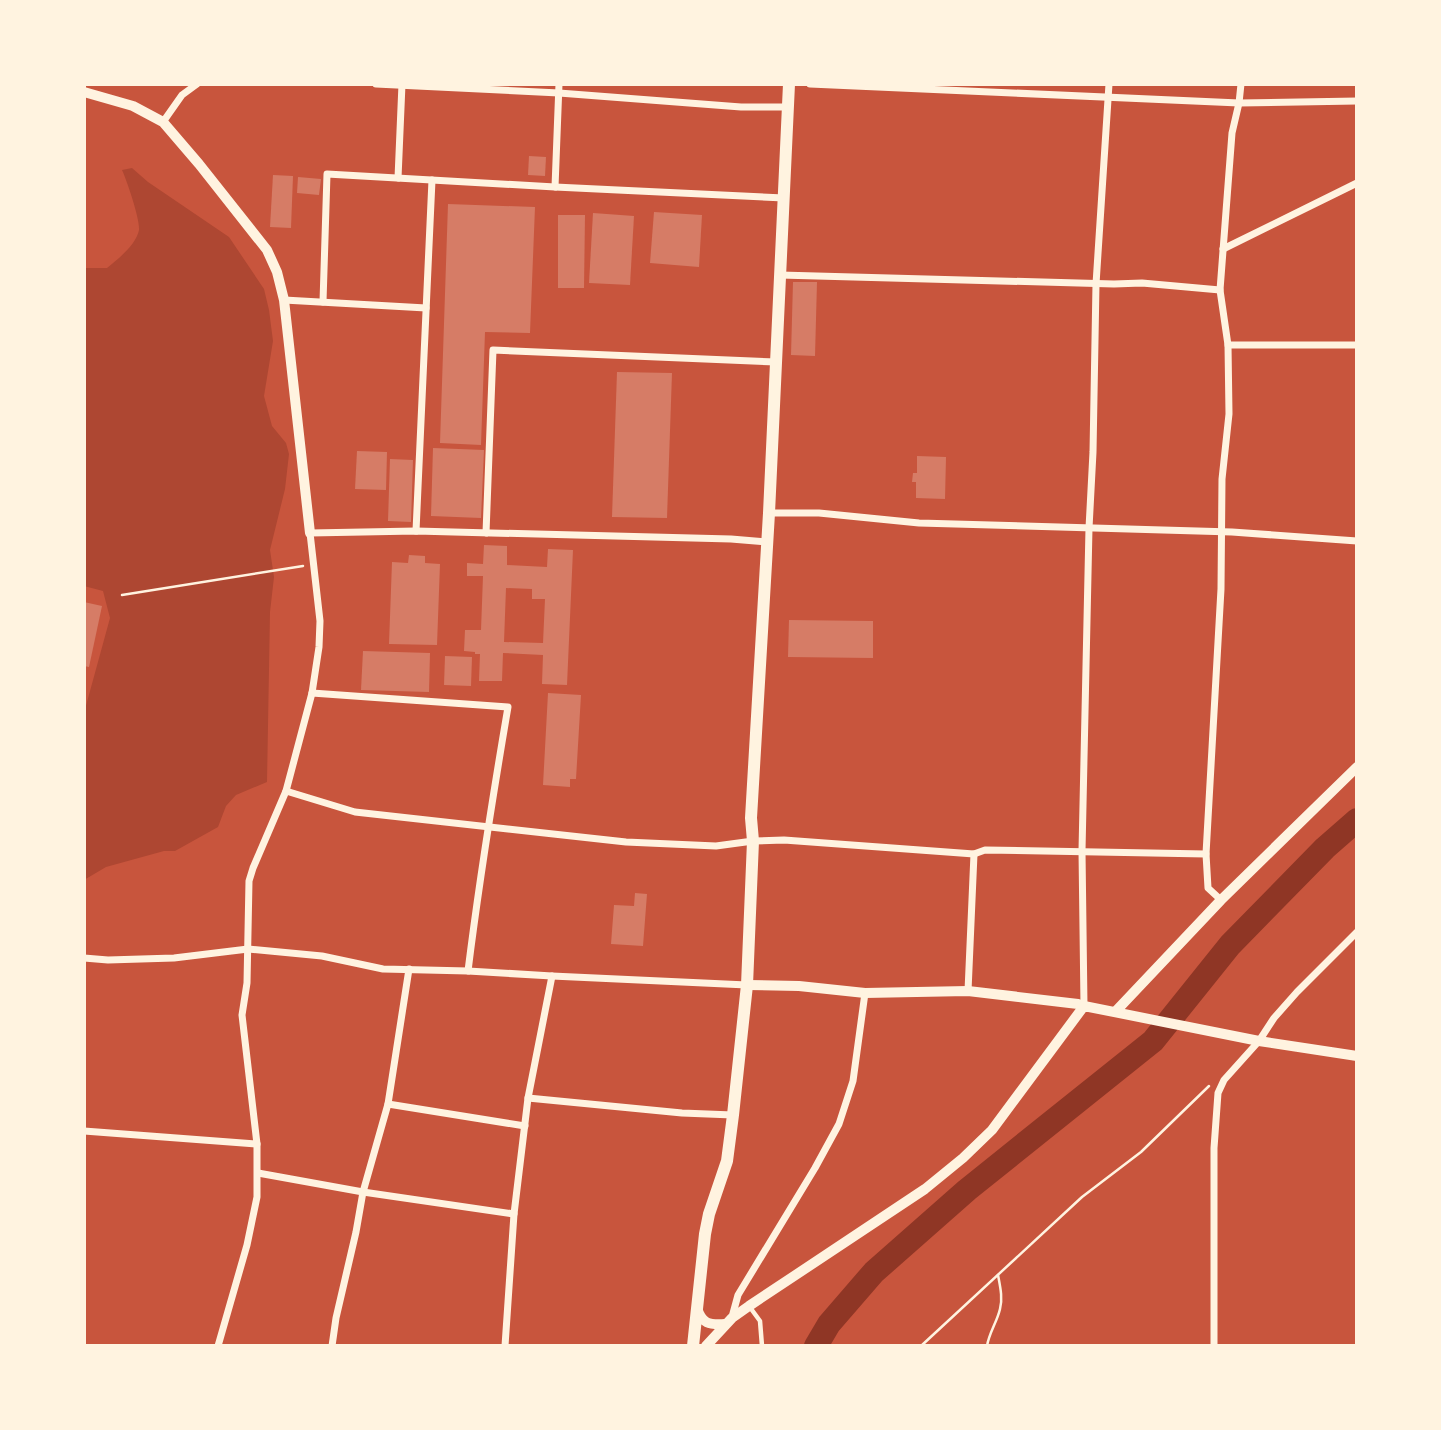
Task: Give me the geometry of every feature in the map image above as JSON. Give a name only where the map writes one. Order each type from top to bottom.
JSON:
[{"type":"main road","points":[[693,1346],[705,1234],[727,1161],[747,985],[753,841],[751,818],[768,542],[789,84]]},
{"type":"main road","points":[[1119,1012],[1221,900],[1357,767]]},
{"type":"main road","points":[[706,1346],[729,1321],[749,1306],[925,1189],[963,1158],[1000,1120],[1084,1006],[1255,1040],[1357,1056]]},
{"type":"main road","points":[[697,1308],[706,1322],[715,1325],[729,1321]]},
{"type":"street","points":[[163,122],[182,95],[197,84]]},
{"type":"street","points":[[376,84],[559,93],[741,107],[788,107]]},
{"type":"street","points":[[555,187],[559,84]]},
{"type":"street","points":[[810,84],[1240,103],[1357,101]]},
{"type":"street","points":[[84,958],[174,958],[248,949],[322,956],[383,969],[799,986],[865,993],[968,991],[1084,1006],[1083,851],[1089,528],[1096,284],[1110,84]]},
{"type":"street","points":[[1221,900],[1208,888],[1206,854],[1221,589],[1222,479],[1229,414],[1228,345],[1220,290],[1232,134],[1240,103],[1241,84]]},
{"type":"street","points":[[398,178],[402,85]]},
{"type":"street","points":[[84,92],[133,106],[163,122],[267,250],[277,271],[285,300],[320,621],[312,693],[286,791],[249,881],[247,983],[242,1015],[257,1144],[257,1197],[218,1346]]},
{"type":"street","points":[[323,302],[327,174],[784,198]]},
{"type":"street","points":[[416,531],[432,180]]},
{"type":"street","points":[[1223,249],[1357,183]]},
{"type":"street","points":[[780,275],[1142,283],[1220,290]]},
{"type":"street","points":[[285,300],[426,308]]},
{"type":"street","points":[[1228,345],[1357,345]]},
{"type":"street","points":[[486,533],[493,350],[776,362]]},
{"type":"street","points":[[769,513],[819,513],[919,523],[1222,532],[1357,541]]},
{"type":"street","points":[[310,533],[416,531],[768,542]]},
{"type":"street","points":[[312,693],[509,707],[482,860],[467,971]]},
{"type":"street","points":[[286,791],[355,812],[626,842],[716,846],[753,841],[784,841],[974,854],[985,850],[1206,854]]},
{"type":"street","points":[[968,991],[974,854]]},
{"type":"street","points":[[1214,1346],[1214,1148],[1218,1093],[1224,1080],[1255,1040],[1297,992],[1357,932]]},
{"type":"street","points":[[332,1346],[363,1192],[388,1104],[409,969]]},
{"type":"street","points":[[505,1346],[514,1214],[528,1098],[552,976]]},
{"type":"street","points":[[729,1321],[737,1295],[816,1168],[839,1124],[853,1081],[865,993]]},
{"type":"street","points":[[528,1098],[682,1113],[733,1115]]},
{"type":"street","points":[[388,1104],[525,1126]]},
{"type":"street","points":[[84,1130],[257,1144]]},
{"type":"street","points":[[258,1173],[363,1192],[514,1214]]},
{"type":"lane","points":[[749,1306],[760,1321],[762,1346]]},
{"type":"path","points":[[122,595],[313,565]]},
{"type":"path","points":[[921,1346],[1082,1197],[1141,1152],[1212,1083],[1224,1080]]},
{"type":"path","points":[[987,1346],[1001,1307],[998,1274]]},
{"type":"shaded area","points":[[132,168],[148,182],[229,237],[264,289],[269,310],[273,341],[264,396],[272,426],[286,443],[289,454],[285,489],[270,550],[274,577],[270,612],[267,782],[236,795],[226,806],[218,827],[175,851],[164,851],[106,867],[84,880],[84,713],[110,618],[103,591],[84,586],[84,268],[107,268],[126,251],[137,236],[137,218],[122,170]]},
{"type":"building","points":[[529,156],[546,157],[545,176],[528,175]]},
{"type":"building","points":[[273,175],[293,176],[291,228],[270,227]]},
{"type":"building","points":[[298,177],[321,179],[319,195],[297,193]]},
{"type":"building","points":[[448,204],[535,207],[530,333],[485,332],[481,445],[440,443]]},
{"type":"building","points":[[654,212],[702,215],[699,267],[650,263]]},
{"type":"building","points":[[593,213],[634,216],[630,285],[589,283]]},
{"type":"building","points":[[558,215],[585,215],[584,288],[558,288]]},
{"type":"building","points":[[793,282],[817,282],[815,356],[791,355]]},
{"type":"building","points":[[617,372],[672,373],[667,518],[612,517]]},
{"type":"building","points":[[433,448],[484,450],[481,518],[431,516]]},
{"type":"building","points":[[357,451],[387,452],[386,490],[355,489]]},
{"type":"building","points":[[917,456],[946,457],[945,499],[916,498],[916,482],[912,482],[913,473],[917,473]]},
{"type":"building","points":[[390,459],[413,460],[411,522],[388,521]]},
{"type":"building","points":[[484,545],[507,546],[507,565],[547,567],[548,549],[573,550],[567,685],[542,684],[543,655],[503,653],[502,681],[479,681],[480,654],[464,651],[465,630],[481,630],[483,576],[467,576],[467,563],[483,564]],"holes":[[[506,588],[532,589],[532,599],[545,599],[543,643],[504,642]]]},
{"type":"building","points":[[409,555],[425,556],[425,563],[440,564],[437,645],[389,644],[392,562],[408,563]]},
{"type":"building","points":[[84,602],[102,606],[89,667],[84,666]]},
{"type":"building","points":[[789,620],[873,621],[873,658],[788,657]]},
{"type":"building","points":[[363,651],[430,653],[429,692],[361,690]]},
{"type":"building","points":[[445,656],[472,657],[471,686],[444,685]]},
{"type":"building","points":[[548,693],[581,695],[576,779],[570,779],[570,787],[543,785]]},
{"type":"building","points":[[635,893],[647,894],[643,946],[611,944],[614,905],[634,906]]},
{"type":"waterway","points":[[816,1346],[829,1324],[874,1272],[967,1190],[1153,1041],[1230,945],[1325,848],[1357,820]]}]
